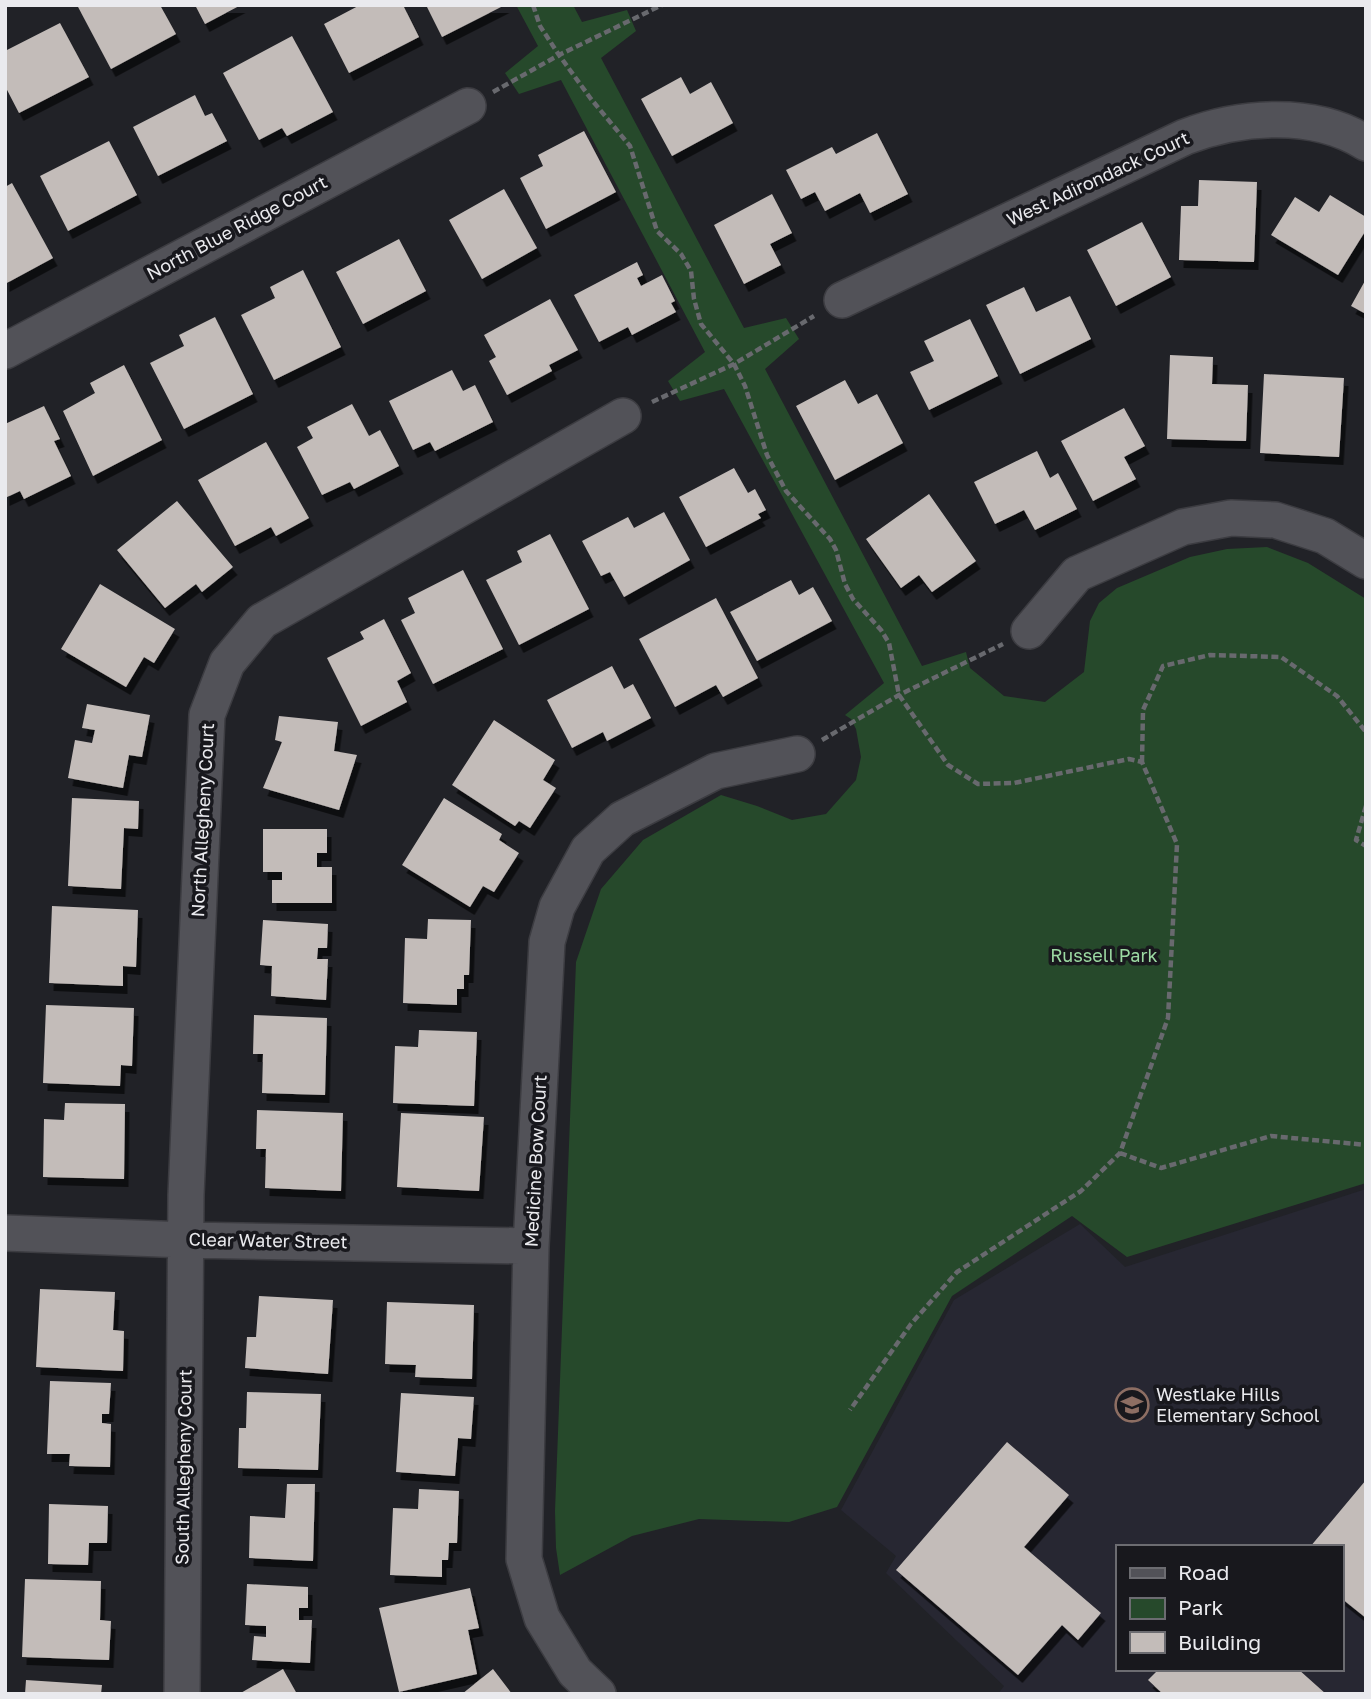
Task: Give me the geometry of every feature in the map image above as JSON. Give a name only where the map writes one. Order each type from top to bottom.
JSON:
[{"type":"street","name":"North Blue Ridge Court","points":[[5,351],[468,106]]},
{"type":"street","name":"West Adirondack Court","points":[[842,300],[1185,137],[1205,130],[1270,119],[1314,124],[1356,137],[1366,144]]},
{"type":"street","name":"North Allegheny Court","points":[[187,1240],[186,1195],[207,716],[227,663],[262,621],[623,416]]},
{"type":"street","points":[[1029,631],[1077,574],[1183,527],[1231,518],[1275,520],[1325,536],[1366,561]]},
{"type":"street","name":"Medicine Bow Court","points":[[598,1694],[575,1672],[542,1618],[524,1559],[531,1247],[547,942],[557,907],[588,850],[622,819],[716,771],[797,754]]},
{"type":"street","name":"Clear Water Street","points":[[5,1233],[187,1240],[531,1247]]},
{"type":"street","name":"South Allegheny Court","points":[[181,1694],[187,1240]]},
{"type":"path","points":[[533,5],[540,26],[559,55],[630,146],[657,231],[681,254],[691,271],[694,299],[701,324],[734,363],[745,386],[767,455],[786,491],[830,539],[853,600],[890,643],[899,695],[948,765],[978,784],[1014,783],[1129,759],[1142,762]]},
{"type":"path","points":[[468,106],[559,55],[662,5]]},
{"type":"path","points":[[623,416],[734,363],[842,300]]},
{"type":"path","points":[[797,754],[899,695],[1029,631]]},
{"type":"path","points":[[850,1410],[911,1324],[957,1272],[1081,1191],[1120,1153],[1168,1018],[1177,844],[1142,762],[1143,710],[1163,666],[1210,655],[1280,656],[1337,696],[1366,732]]},
{"type":"path","points":[[1366,806],[1356,840],[1366,846]]},
{"type":"path","points":[[1120,1153],[1161,1168],[1271,1136],[1366,1145]]},
{"type":"shaded area","name":"Westlake Hills Elementary School","points":[[1366,1189],[1366,1694],[998,1694],[1004,1686],[886,1573],[896,1556],[841,1510],[954,1300],[1080,1224],[1125,1267]]},
{"type":"green space","name":"Russell Park","points":[[516,5],[573,5],[582,22],[627,10],[636,31],[601,58],[744,328],[786,318],[799,339],[765,369],[922,666],[966,652],[970,668],[1004,696],[1045,702],[1084,672],[1090,621],[1099,603],[1117,588],[1190,557],[1227,549],[1267,547],[1308,563],[1366,599],[1366,1183],[1127,1257],[1072,1216],[952,1296],[837,1507],[789,1522],[699,1519],[632,1536],[560,1575],[555,1511],[576,962],[601,889],[643,840],[721,795],[792,820],[826,814],[856,780],[861,757],[856,729],[851,719],[845,715],[884,683],[724,389],[680,401],[668,381],[705,352],[561,80],[519,94],[505,73],[538,46]]},
{"type":"building","points":[[77,5],[160,5],[176,34],[111,69]]},
{"type":"building","points":[[195,5],[241,5],[205,24]]},
{"type":"building","points":[[360,5],[403,5],[419,37],[349,73],[324,24]]},
{"type":"building","points":[[426,5],[505,5],[442,37]]},
{"type":"building","points":[[60,23],[89,77],[19,113],[5,86],[5,51]]},
{"type":"building","points":[[292,36],[333,112],[287,136],[282,128],[259,140],[223,73]]},
{"type":"building","points":[[681,77],[690,94],[711,82],[733,123],[672,156],[641,99]]},
{"type":"building","points":[[195,95],[205,116],[212,113],[227,141],[158,176],[133,127]]},
{"type":"building","points":[[584,131],[616,192],[546,229],[520,178],[543,166],[538,155]]},
{"type":"building","points":[[877,133],[908,194],[870,213],[860,193],[825,211],[815,192],[801,199],[786,170],[832,147],[836,154]]},
{"type":"building","points":[[109,141],[137,195],[68,231],[40,176]]},
{"type":"building","points":[[1199,180],[1257,182],[1254,262],[1179,260],[1181,206],[1198,206]]},
{"type":"building","points":[[12,183],[53,258],[5,284],[5,187]]},
{"type":"building","points":[[504,189],[537,248],[482,279],[449,220]]},
{"type":"building","points":[[772,194],[792,233],[770,244],[781,265],[744,284],[714,225]]},
{"type":"building","points":[[1330,195],[1366,217],[1366,230],[1338,275],[1271,235],[1295,197],[1319,212]]},
{"type":"building","points":[[1142,222],[1171,277],[1116,306],[1087,250]]},
{"type":"building","points":[[399,239],[426,291],[363,324],[336,272]]},
{"type":"building","points":[[637,262],[643,275],[637,278],[641,286],[662,275],[675,301],[671,303],[676,312],[632,335],[628,327],[599,342],[574,295]]},
{"type":"building","points":[[303,270],[341,347],[274,380],[241,315],[275,298],[270,287]]},
{"type":"building","points":[[1366,279],[1366,314],[1351,306]]},
{"type":"building","points":[[1024,287],[1036,312],[1070,296],[1091,339],[1020,374],[986,305]]},
{"type":"building","points":[[550,299],[578,350],[549,365],[552,371],[507,395],[489,361],[496,357],[484,335]]},
{"type":"building","points":[[215,317],[253,394],[184,429],[150,363],[184,346],[179,335]]},
{"type":"building","points":[[970,319],[998,376],[929,410],[910,372],[934,361],[924,341]]},
{"type":"building","points":[[1170,355],[1213,357],[1212,384],[1248,385],[1246,441],[1167,439]]},
{"type":"building","points":[[124,365],[162,440],[93,476],[63,411],[95,393],[90,383]]},
{"type":"building","points":[[452,370],[463,391],[475,385],[493,422],[435,451],[430,442],[413,450],[389,401]]},
{"type":"building","points":[[1264,374],[1344,378],[1339,457],[1260,453]]},
{"type":"building","points":[[845,380],[858,404],[877,394],[903,443],[835,480],[796,406]]},
{"type":"building","points":[[352,404],[369,436],[380,430],[399,466],[354,489],[350,482],[322,495],[297,447],[313,438],[307,427]]},
{"type":"building","points":[[44,406],[60,439],[54,441],[71,476],[24,499],[20,491],[5,498],[5,424]]},
{"type":"building","points":[[1124,408],[1145,446],[1124,457],[1136,479],[1093,501],[1061,441]]},
{"type":"building","points":[[266,442],[309,518],[276,536],[271,527],[235,546],[198,480]]},
{"type":"building","points":[[1037,451],[1050,478],[1058,473],[1077,509],[1035,530],[1024,510],[995,524],[974,482]]},
{"type":"building","points":[[734,468],[748,493],[755,489],[766,510],[758,514],[761,518],[706,547],[679,497]]},
{"type":"building","points":[[929,494],[976,561],[932,592],[919,575],[901,588],[866,539]]},
{"type":"building","points":[[177,501],[233,567],[202,592],[196,584],[165,608],[117,550]]},
{"type":"building","points":[[664,512],[690,560],[624,597],[610,572],[601,576],[582,541],[628,517],[634,528]]},
{"type":"building","points":[[550,534],[589,609],[519,645],[486,580],[522,562],[517,551]]},
{"type":"building","points":[[463,570],[503,649],[433,684],[401,620],[415,613],[408,598]]},
{"type":"building","points":[[791,580],[799,595],[813,587],[832,621],[757,661],[730,612]]},
{"type":"building","points":[[100,584],[175,629],[154,663],[144,657],[126,687],[61,649]]},
{"type":"building","points":[[716,598],[758,678],[723,697],[716,685],[675,707],[639,639]]},
{"type":"building","points":[[384,619],[411,673],[397,681],[407,702],[361,726],[327,658],[364,639],[360,632]]},
{"type":"building","points":[[612,666],[624,689],[633,684],[651,718],[607,741],[603,732],[572,748],[547,700]]},
{"type":"building","points":[[87,704],[150,715],[142,757],[129,755],[123,788],[68,778],[75,740],[92,743],[95,730],[82,728]]},
{"type":"building","points":[[279,716],[338,722],[334,751],[357,755],[339,810],[263,788],[282,742],[275,740]]},
{"type":"building","points":[[494,720],[555,760],[543,780],[556,788],[530,828],[519,821],[515,826],[452,785]]},
{"type":"building","points":[[72,798],[139,801],[138,829],[124,828],[121,889],[68,886]]},
{"type":"building","points":[[444,798],[502,834],[499,840],[519,853],[494,892],[483,886],[470,907],[402,865]]},
{"type":"building","points":[[263,829],[327,829],[327,853],[317,853],[317,867],[332,867],[332,903],[272,903],[272,880],[282,880],[282,872],[263,872]]},
{"type":"building","points":[[52,906],[138,910],[136,967],[123,966],[123,986],[49,983]]},
{"type":"building","points":[[428,919],[471,920],[469,975],[464,975],[464,989],[457,989],[457,1005],[403,1003],[405,938],[427,939]]},
{"type":"building","points":[[263,920],[328,924],[327,948],[318,948],[317,959],[328,959],[326,1000],[271,996],[272,966],[260,965]]},
{"type":"building","points":[[46,1005],[134,1008],[132,1066],[121,1065],[120,1086],[43,1083]]},
{"type":"building","points":[[254,1015],[327,1018],[325,1095],[262,1093],[263,1054],[253,1054]]},
{"type":"building","points":[[419,1030],[477,1032],[474,1106],[393,1103],[395,1046],[418,1047]]},
{"type":"building","points":[[65,1103],[125,1104],[124,1179],[43,1177],[44,1119],[64,1120]]},
{"type":"building","points":[[257,1110],[343,1113],[341,1191],[265,1188],[266,1149],[256,1149]]},
{"type":"building","points":[[401,1113],[484,1117],[479,1191],[397,1187]]},
{"type":"building","points":[[40,1289],[115,1292],[113,1330],[124,1331],[123,1371],[36,1367]]},
{"type":"building","points":[[259,1296],[333,1300],[328,1374],[245,1368],[247,1337],[256,1337]]},
{"type":"building","points":[[387,1302],[474,1305],[472,1379],[415,1377],[416,1365],[385,1364]]},
{"type":"building","points":[[50,1381],[111,1383],[109,1414],[102,1414],[102,1423],[111,1424],[110,1467],[69,1466],[70,1454],[47,1454]]},
{"type":"building","points":[[247,1392],[321,1394],[318,1470],[238,1468],[239,1428],[246,1428]]},
{"type":"building","points":[[401,1393],[474,1397],[471,1439],[458,1438],[455,1476],[396,1472]]},
{"type":"building","points":[[1007,1442],[1069,1495],[1024,1547],[1101,1613],[1078,1640],[1062,1625],[1018,1675],[896,1570]]},
{"type":"building","points":[[1366,1480],[1366,1618],[1343,1600],[1343,1545],[1312,1545]]},
{"type":"building","points":[[287,1484],[315,1484],[313,1561],[249,1558],[250,1516],[285,1518]]},
{"type":"building","points":[[419,1489],[459,1491],[457,1543],[449,1543],[448,1560],[442,1560],[442,1577],[390,1575],[393,1508],[418,1509]]},
{"type":"building","points":[[49,1504],[108,1506],[107,1543],[89,1543],[88,1565],[48,1564]]},
{"type":"building","points":[[25,1579],[101,1581],[100,1620],[111,1621],[109,1660],[22,1657]]},
{"type":"building","points":[[247,1584],[308,1587],[308,1608],[299,1608],[299,1620],[312,1620],[310,1663],[252,1660],[254,1636],[266,1637],[266,1626],[245,1625]]},
{"type":"building","points":[[470,1588],[479,1628],[468,1630],[477,1674],[399,1692],[379,1608]]},
{"type":"building","points":[[283,1669],[297,1694],[239,1694]]},
{"type":"building","points":[[493,1669],[512,1694],[462,1694]]},
{"type":"building","points":[[1300,1671],[1326,1694],[1163,1694],[1148,1680],[1156,1672]]},
{"type":"building","points":[[26,1680],[102,1685],[101,1694],[25,1694]]},
{"type":"place","name":"Westlake Hills Elementary School","points":[[1132,1405]]}]
